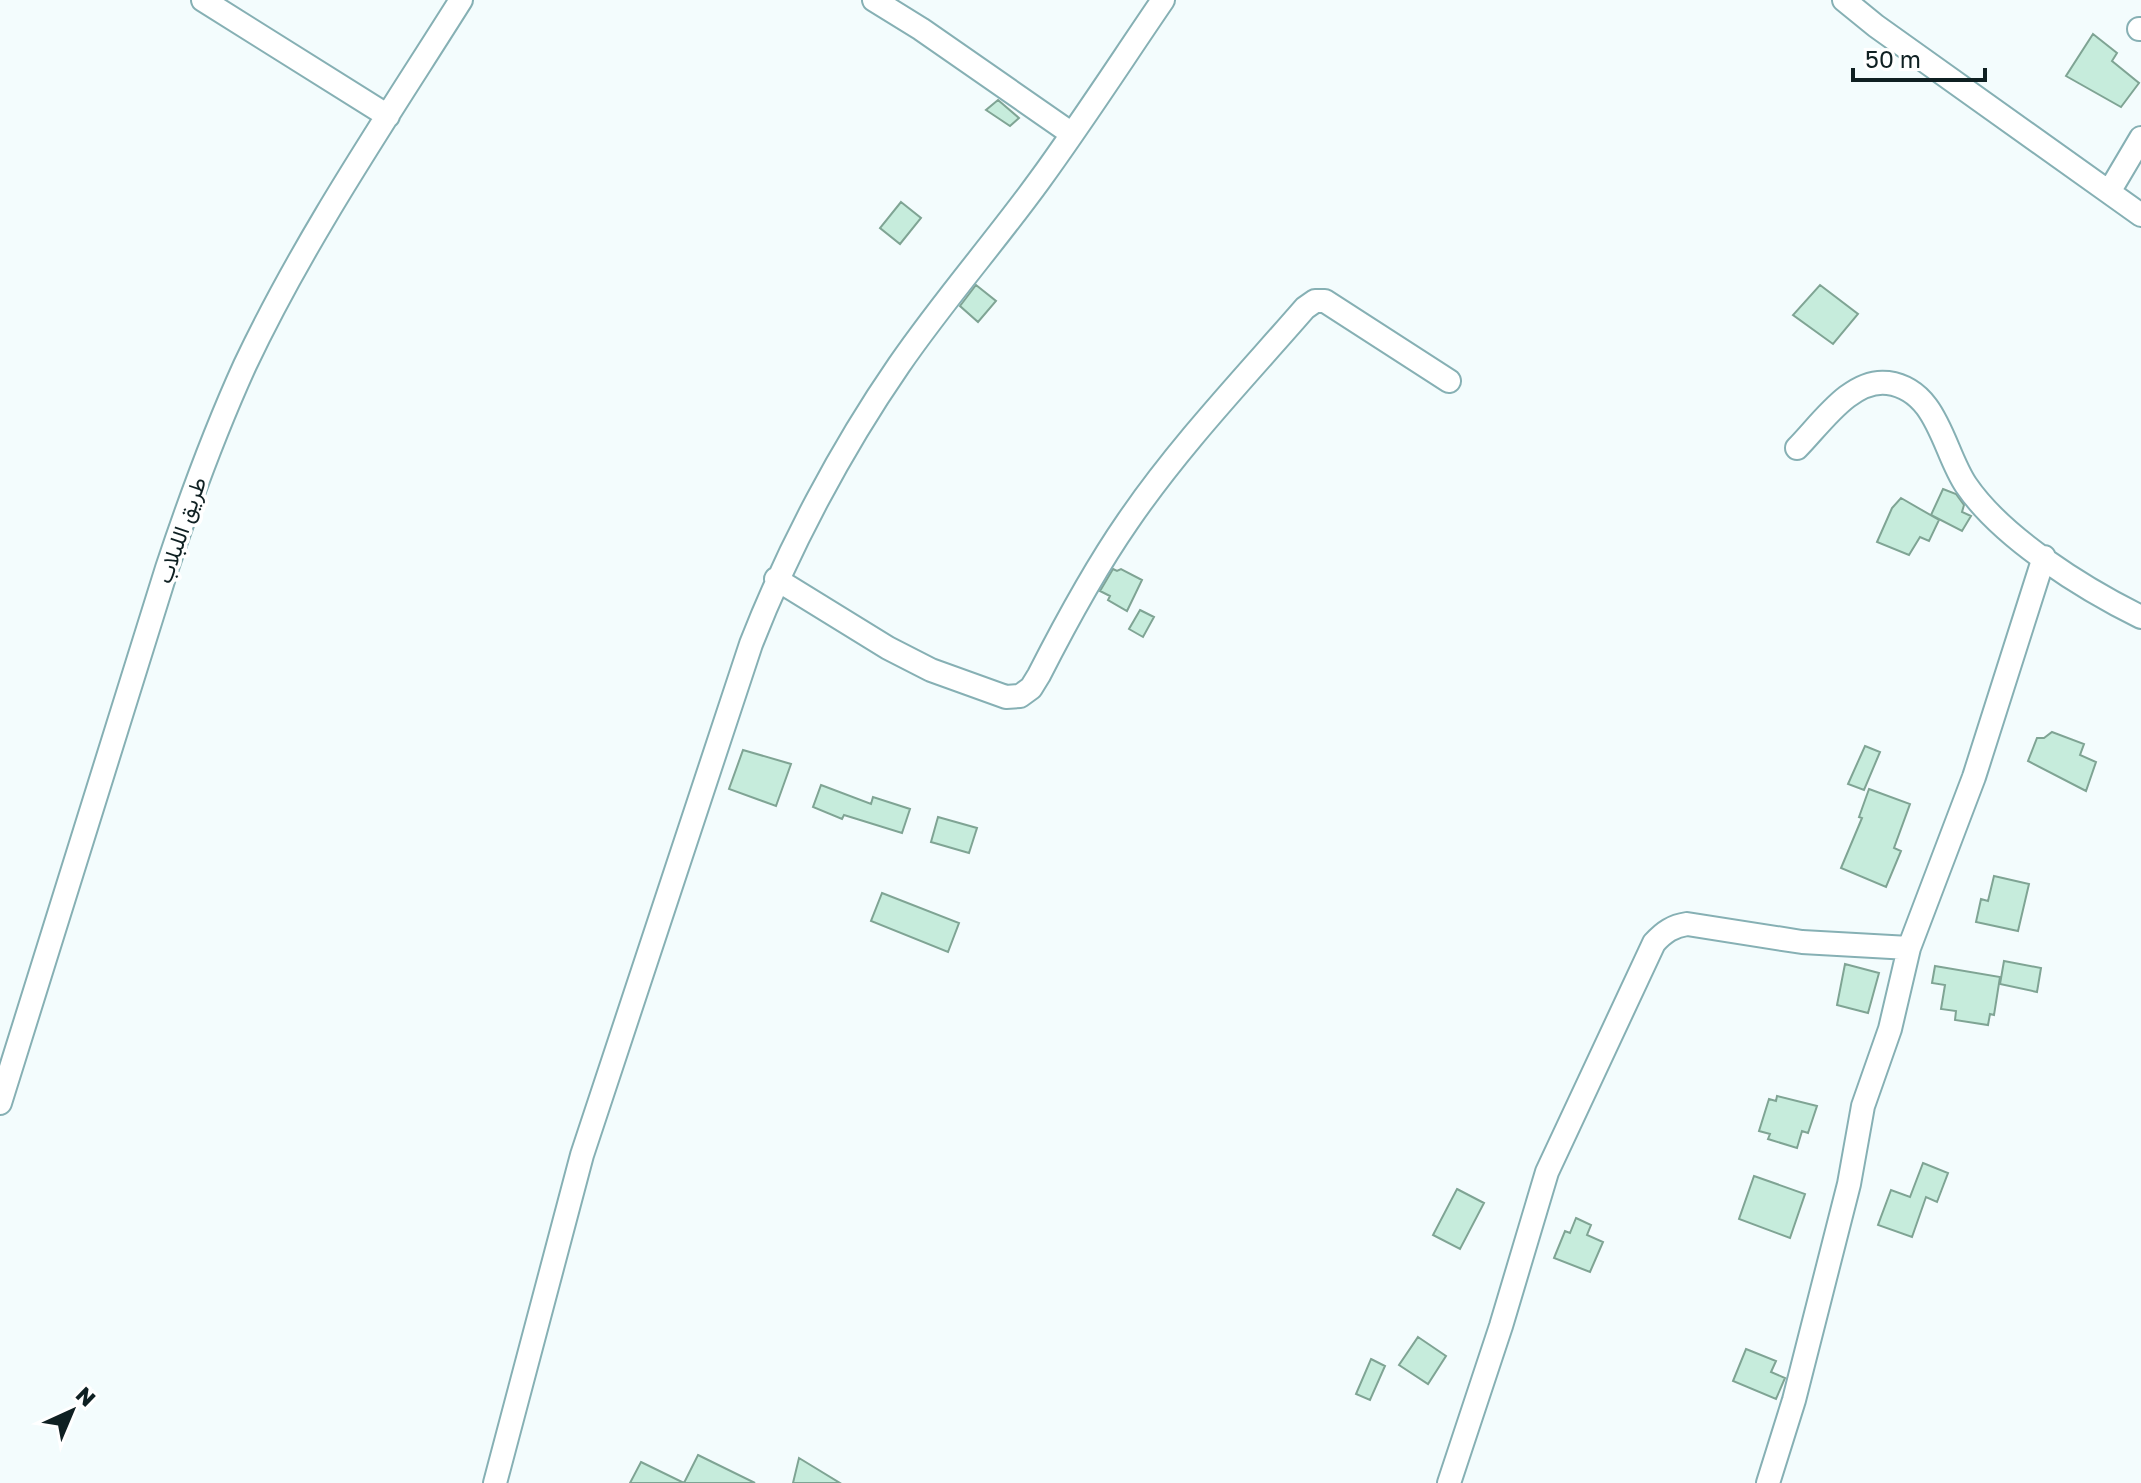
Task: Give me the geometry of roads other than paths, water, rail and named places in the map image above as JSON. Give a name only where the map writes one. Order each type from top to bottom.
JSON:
[{"type":"street","points":[[203,0],[388,116]]},
{"type":"street","name":"طريق اللبلاب","points":[[0,1103],[189,501],[245,365],[274,308],[461,0]]},
{"type":"street","points":[[874,0],[1072,134]]},
{"type":"street","points":[[497,1482],[582,1155],[751,644],[776,579],[827,483],[897,368],[1038,182],[1163,0]]},
{"type":"street","points":[[1844,0],[2141,215]]},
{"type":"street","points":[[2109,192],[2141,138]]},
{"type":"street","points":[[776,579],[888,648],[931,670],[1006,697],[1020,696],[1031,688],[1091,576],[1129,519],[1305,308],[1315,301],[1325,301],[1449,381]]},
{"type":"street","points":[[1797,448],[1857,389],[1877,383],[1907,389],[1934,415],[1952,460],[1974,497],[2003,528],[2097,593],[2141,617]]},
{"type":"street","points":[[1768,1483],[1794,1400],[1849,1184],[1863,1106],[1890,1029],[1909,948],[1974,777],[2044,557]]},
{"type":"street","points":[[1449,1483],[1501,1326],[1547,1172],[1650,952],[1661,935],[1668,929],[1687,924],[1802,942],[1909,948]]}]
